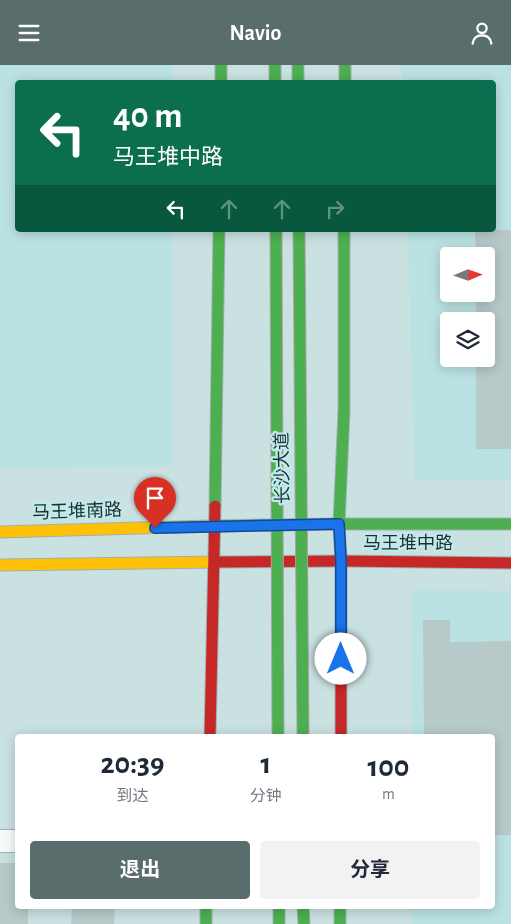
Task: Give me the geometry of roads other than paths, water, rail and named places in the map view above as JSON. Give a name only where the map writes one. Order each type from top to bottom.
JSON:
[{"type":"main road","points":[[221,65],[221,80]]},
{"type":"main road","points":[[275,65],[275,80]]},
{"type":"main road","points":[[298,65],[298,80]]},
{"type":"main road","points":[[345,65],[345,80]]},
{"type":"main road","points":[[210,734],[219,232]]},
{"type":"main road","name":"长沙大道","points":[[276,232],[278,734]]},
{"type":"main road","name":"长沙大道","points":[[299,232],[302,734]]},
{"type":"main road","points":[[341,734],[341,561],[339,524],[344,411],[344,232]]},
{"type":"main road","name":"马王堆中路","points":[[215,526],[511,524]]},
{"type":"main road","name":"马王堆南路","points":[[0,532],[215,526]]},
{"type":"main road","points":[[0,565],[214,562]]},
{"type":"main road","name":"马王堆中路","points":[[214,562],[511,563]]},
{"type":"main road","points":[[206,909],[206,924]]},
{"type":"main road","points":[[279,909],[279,924]]},
{"type":"main road","points":[[304,909],[304,924]]},
{"type":"main road","points":[[340,909],[340,924]]},
{"type":"street","points":[[0,841],[15,841]]}]
